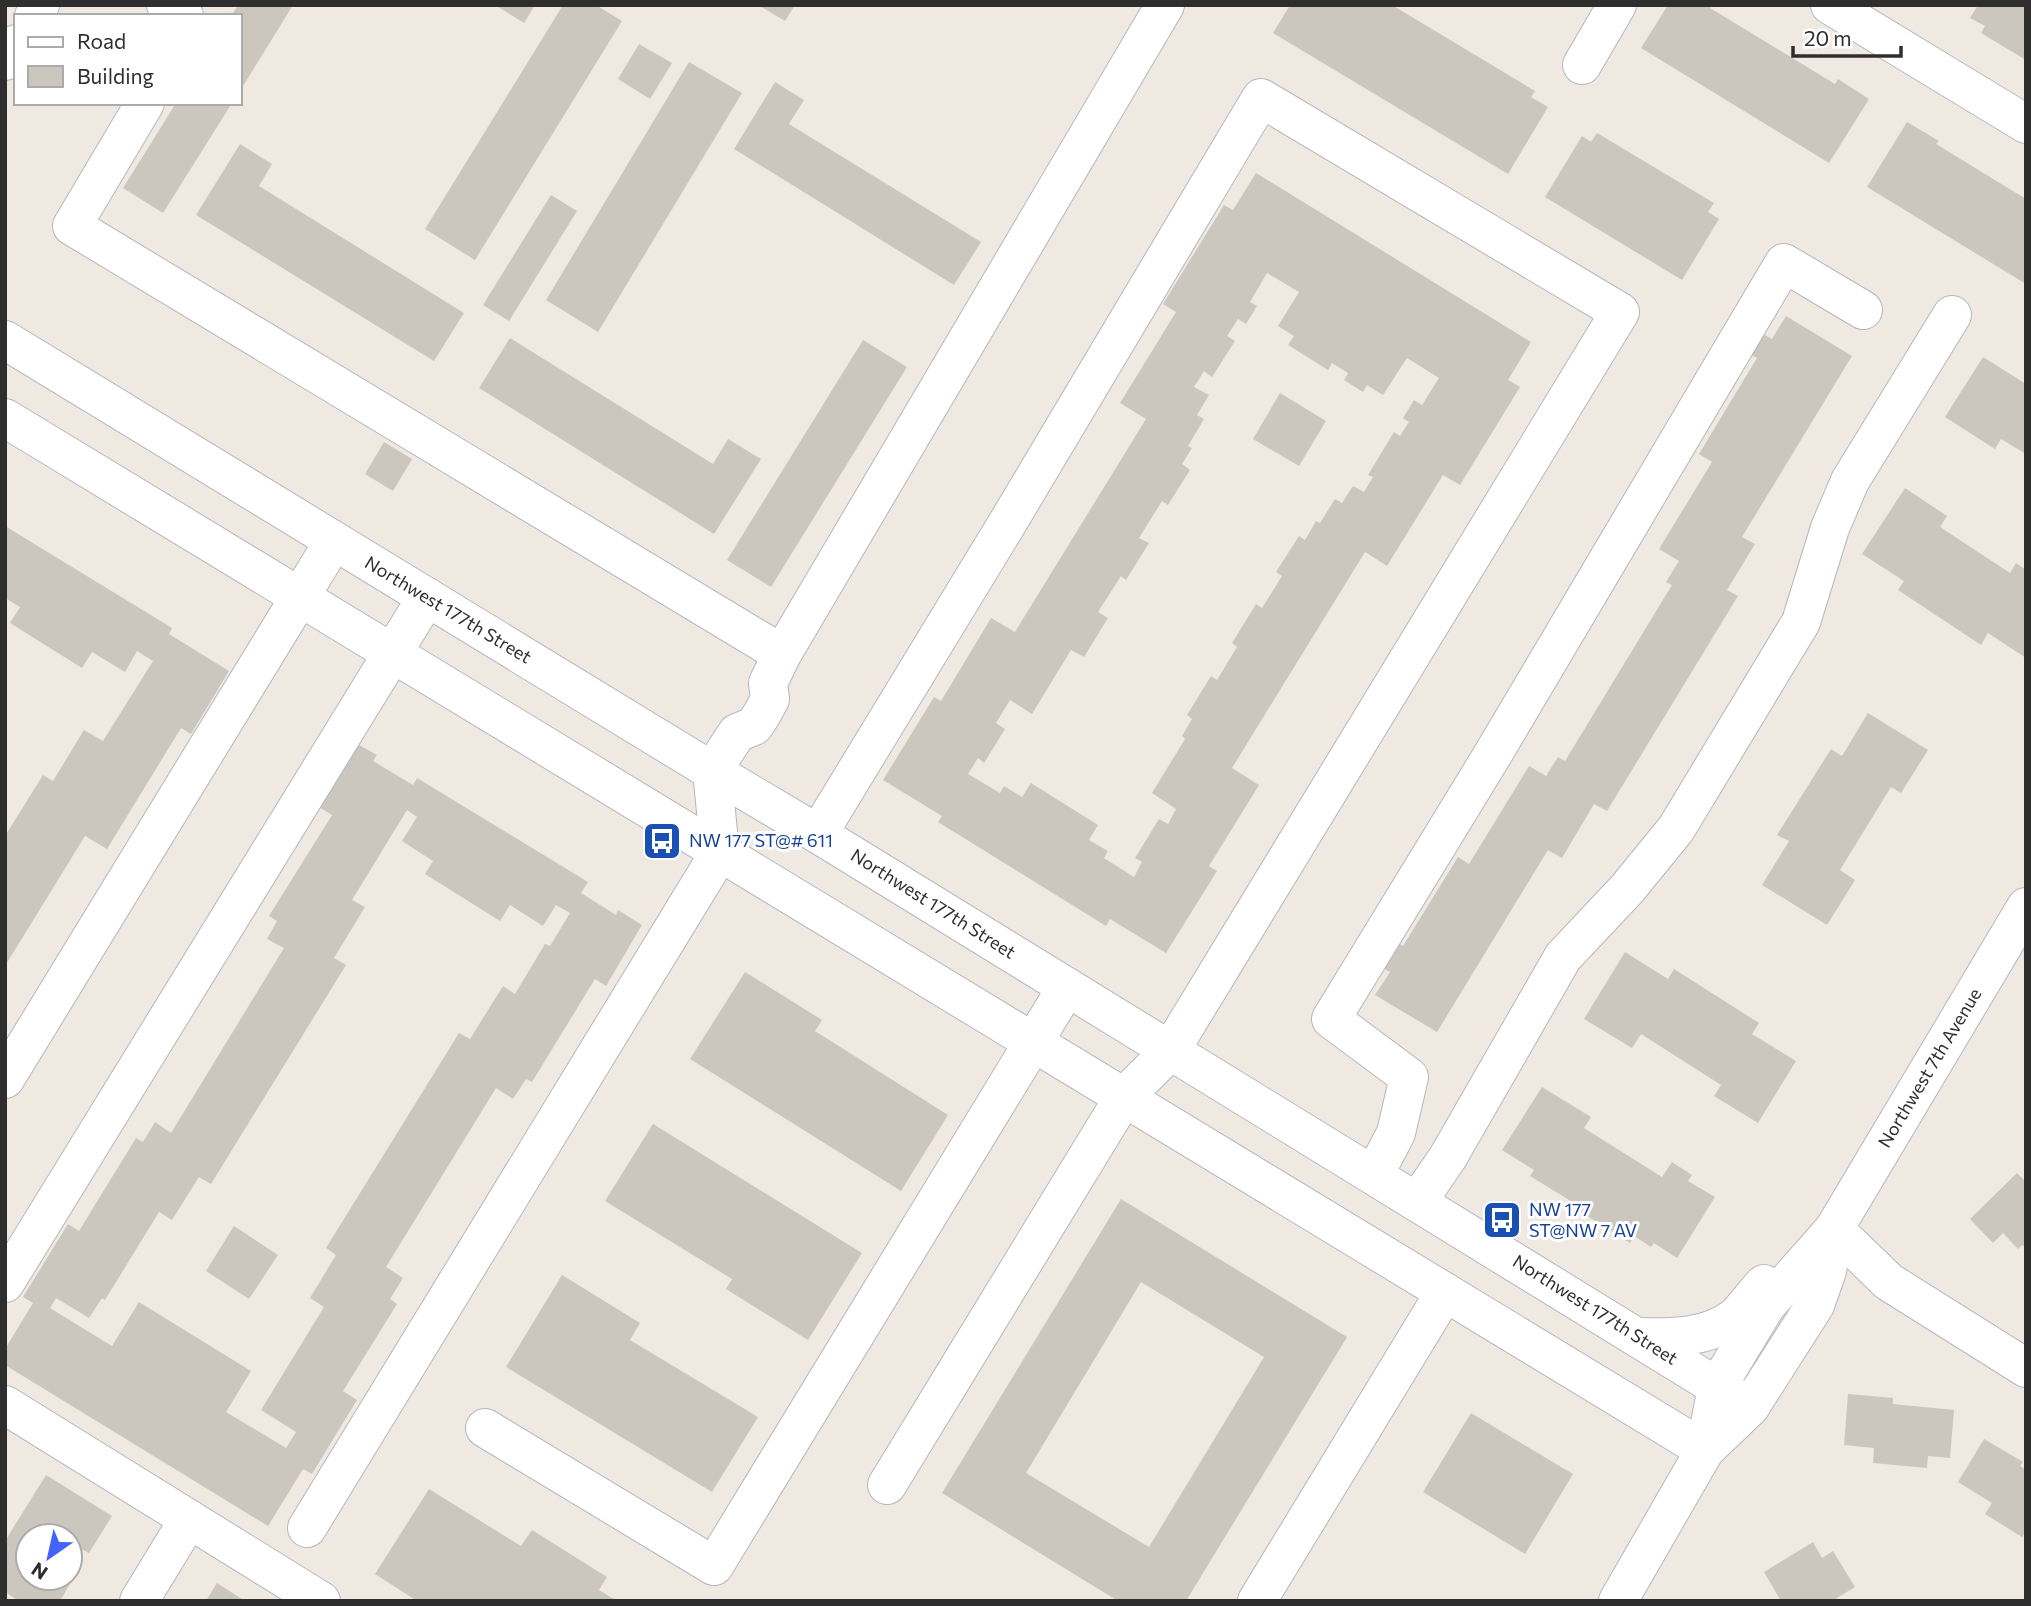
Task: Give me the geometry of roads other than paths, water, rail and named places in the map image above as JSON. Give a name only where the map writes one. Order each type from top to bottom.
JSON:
[{"type":"street","points":[[307,1528],[720,852],[712,771],[737,733],[754,726],[762,715],[771,699],[775,668],[1165,5]]},
{"type":"street","points":[[1582,65],[1617,5]]},
{"type":"street","points":[[1830,5],[2026,124]]},
{"type":"street","points":[[818,834],[1261,98],[1620,312],[1170,1051],[1124,1097],[887,1485]]},
{"type":"street","points":[[144,105],[72,226],[775,668]]},
{"type":"street","points":[[1374,1175],[1396,1133],[1409,1077],[1331,1018],[1493,754],[1784,263],[1863,310]]},
{"type":"street","points":[[1418,1201],[1448,1157],[1563,957],[1627,889],[1676,829],[1801,622],[1830,528],[1850,481],[1952,315]]},
{"type":"street","name":"Northwest 177th Street","points":[[5,340],[818,834],[1750,1407]]},
{"type":"street","points":[[5,418],[1704,1450]]},
{"type":"street","points":[[5,1079],[334,541]]},
{"type":"street","points":[[5,1283],[427,597]]},
{"type":"street","name":"Northwest 7th Avenue","points":[[1704,1450],[1717,1387],[1766,1306],[1834,1229],[2026,907]]},
{"type":"street","points":[[485,1428],[714,1566],[1067,987]]},
{"type":"street","points":[[1640,1337],[1669,1338],[1692,1334],[1734,1318],[1776,1270],[1834,1229],[1889,1282],[2026,1368]]},
{"type":"street","name":"Northwest 7th Avenue","points":[[1618,1601],[1704,1450],[1750,1407],[1815,1305],[1827,1271],[1834,1229]]},
{"type":"street","points":[[1257,1601],[1445,1293]]},
{"type":"street","points":[[5,1405],[321,1601]]},
{"type":"street","points":[[139,1601],[189,1519]]},
{"type":"place","name":"NW 177 ST@# 611","points":[[662,841]]},
{"type":"place","name":"NW 177 ST@NW 7 AV","points":[[1502,1220]]}]
